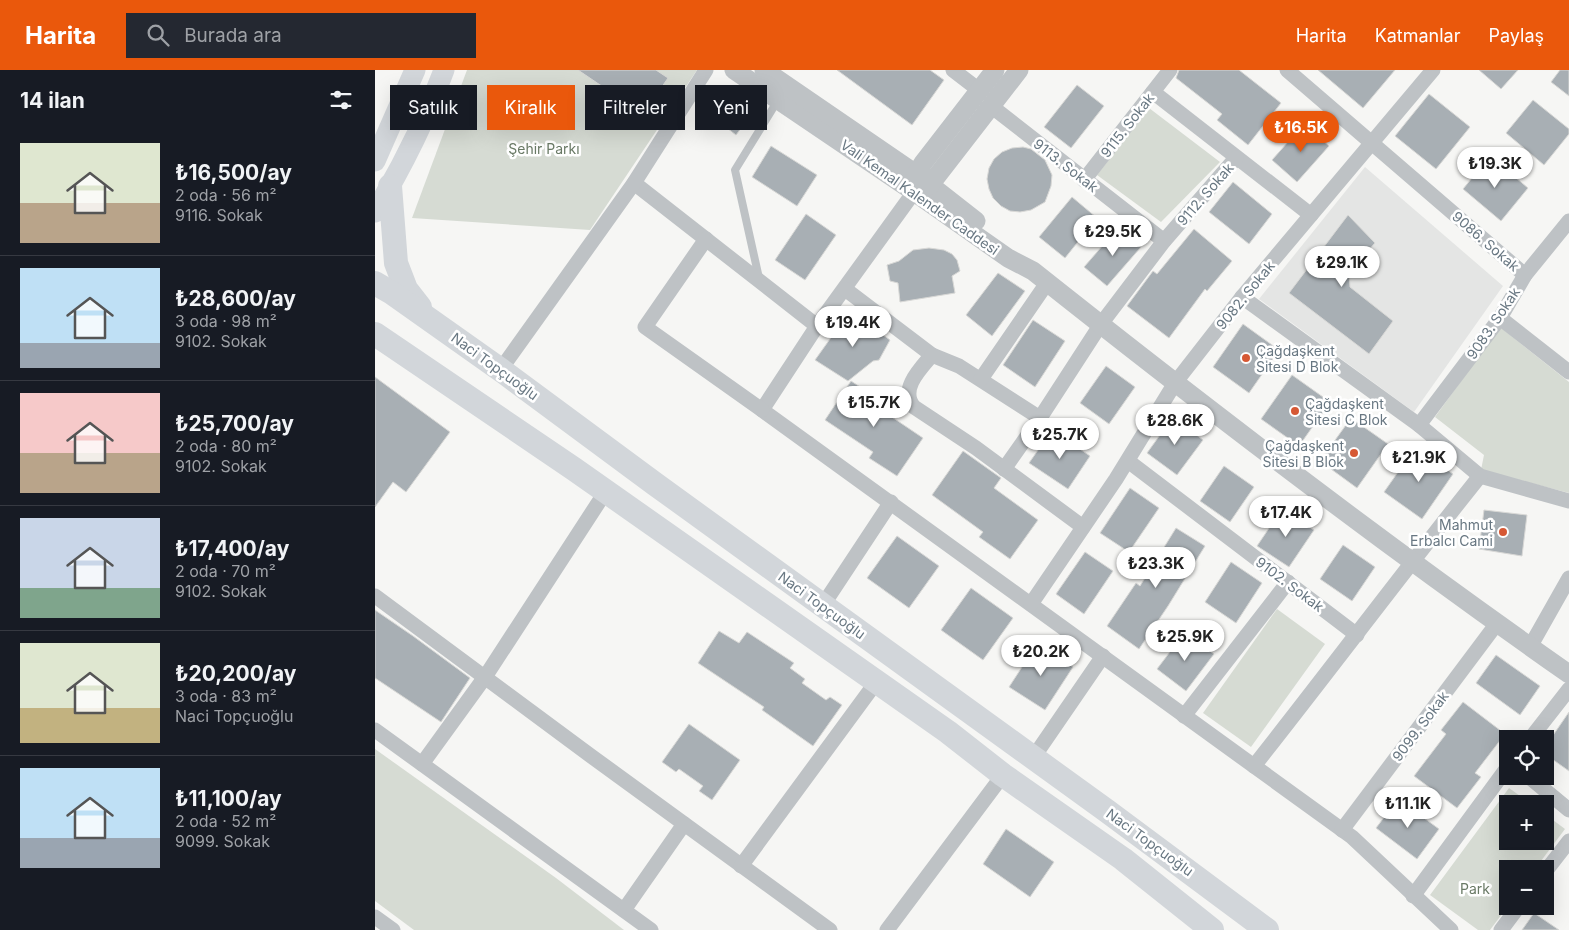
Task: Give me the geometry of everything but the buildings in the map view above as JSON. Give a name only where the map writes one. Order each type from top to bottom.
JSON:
[{"type":"main road","points":[[375,161],[415,70]]},
{"type":"main road","points":[[375,212],[390,186],[437,90],[444,70]]},
{"type":"main road","points":[[390,186],[396,263],[406,289],[428,318]]},
{"type":"main road","name":"Naci Topçuoğlu","points":[[375,283],[501,370],[655,484],[1123,822],[1267,930]]},
{"type":"main road","points":[[375,334],[606,491],[877,681],[948,732],[1003,775],[1123,859],[1212,930]]},
{"type":"street","points":[[501,370],[635,183],[706,70]]},
{"type":"street","name":"Vali Kemal Kalender Caddesi","points":[[734,70],[778,100],[920,184]]},
{"type":"street","name":"Vali Kemal Kalender Caddesi","points":[[764,70],[920,184],[1008,258],[1040,277],[1175,383],[1412,561],[1569,674]]},
{"type":"street","points":[[953,70],[979,90]]},
{"type":"street","points":[[762,410],[817,326],[920,184],[979,90],[995,70]]},
{"type":"street","points":[[920,184],[991,106],[1019,70]]},
{"type":"street","name":"9115. Sokak","points":[[1084,180],[1170,70]]},
{"type":"street","name":"9086. Sokak","points":[[1287,70],[1304,75],[1371,143],[1525,275]]},
{"type":"street","name":"9082. Sokak","points":[[1031,604],[1128,460],[1175,383],[1242,297],[1433,70]]},
{"type":"street","points":[[1153,92],[1236,158],[1311,214]]},
{"type":"street","name":"9113. Sokak","points":[[991,106],[1164,241]]},
{"type":"street","name":"9112. Sokak","points":[[1004,469],[1040,418],[1101,324],[1164,241],[1236,158]]},
{"type":"street","points":[[635,183],[817,326]]},
{"type":"street","name":"9083. Sokak","points":[[1419,426],[1499,318],[1525,275],[1569,221]]},
{"type":"street","points":[[705,239],[645,327],[891,502],[1351,837],[1451,930]]},
{"type":"street","points":[[981,379],[1040,277]]},
{"type":"street","points":[[845,289],[932,355],[959,366],[1040,418]]},
{"type":"street","points":[[1242,297],[1419,426],[1480,476],[1569,501]]},
{"type":"street","points":[[1499,318],[1569,372]]},
{"type":"street","points":[[932,355],[909,388],[908,395],[914,407],[975,448],[1083,527]]},
{"type":"street","name":"9102. Sokak","points":[[1128,460],[1357,635]]},
{"type":"street","points":[[1254,766],[1480,476]]},
{"type":"street","points":[[422,764],[485,676],[606,491]]},
{"type":"street","points":[[823,605],[891,502]]},
{"type":"street","points":[[1530,647],[1569,578]]},
{"type":"street","points":[[1183,716],[1288,582]]},
{"type":"street","points":[[375,596],[830,930]]},
{"type":"street","name":"9099. Sokak","points":[[1341,830],[1498,622]]},
{"type":"street","points":[[1033,758],[1103,656]]},
{"type":"street","points":[[741,866],[877,681]]},
{"type":"street","points":[[1537,730],[1569,689]]},
{"type":"street","points":[[375,730],[651,930]]},
{"type":"street","points":[[887,930],[1003,775]]},
{"type":"street","points":[[1413,896],[1499,779]]},
{"type":"street","points":[[1539,785],[1569,810]]},
{"type":"street","points":[[623,910],[684,824]]},
{"type":"street","points":[[1554,860],[1569,841]]},
{"type":"street","points":[[1501,930],[1512,915]]},
{"type":"street","points":[[375,917],[393,930]]},
{"type":"lane","points":[[760,281],[735,170],[778,100]]},
{"type":"shaded area","points":[[1365,167],[1503,286],[1414,412],[1259,299]]},
{"type":"green space","name":"Şehir Parkı","points":[[467,70],[697,70],[685,88],[685,85],[585,85],[585,130],[657,130],[590,230],[412,218],[445,130],[477,130],[477,85],[461,85]]},
{"type":"green space","points":[[1149,108],[1220,162],[1161,222],[1097,175]]},
{"type":"green space","points":[[1500,327],[1569,382],[1569,493],[1481,470],[1484,455],[1435,417]]},
{"type":"green space","points":[[1277,609],[1325,644],[1251,747],[1203,713]]},
{"type":"green space","points":[[375,749],[556,878],[624,930],[414,930],[375,901]]},
{"type":"green space","name":"Park","points":[[1509,788],[1519,795],[1504,795]]},
{"type":"green space","name":"Park","points":[[1499,802],[1499,850],[1549,850],[1542,860],[1499,860],[1499,915],[1501,915],[1490,930],[1478,930],[1430,895]]},
{"type":"green space","name":"Park","points":[[1554,821],[1565,829],[1554,844]]},
{"type":"place","name":"Çağdaşkent Sitesi D Blok","points":[[1246,358]]},
{"type":"place","name":"Çağdaşkent Sitesi C Blok","points":[[1295,411]]},
{"type":"place","name":"Çağdaşkent Sitesi B Blok","points":[[1354,453]]},
{"type":"place","name":"Mahmut Erbalcı Cami","points":[[1503,532]]}]
